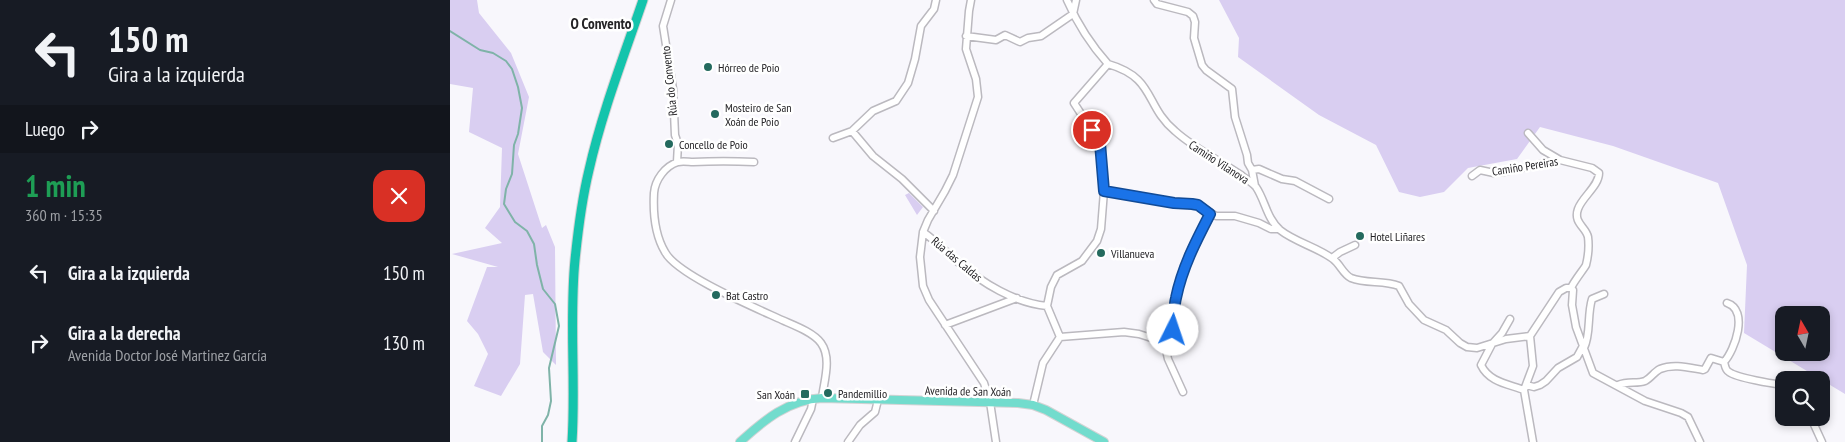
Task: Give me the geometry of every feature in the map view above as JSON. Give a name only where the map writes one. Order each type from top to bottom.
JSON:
[{"type":"highway","points":[[572,442],[574,418],[574,290],[583,201],[600,128],[643,0]]},
{"type":"main road","name":"Avenida de San Xoán","points":[[740,442],[776,412],[813,398],[822,398],[990,402],[1033,405],[1046,410],[1104,442]]},
{"type":"street","name":"Rúa do Convento","points":[[671,0],[663,26],[673,88],[675,135],[678,144],[677,162]]},
{"type":"street","points":[[833,138],[852,131],[872,111],[896,101],[908,84],[915,60],[921,26],[934,9],[936,0]]},
{"type":"street","points":[[971,0],[966,50],[978,89],[976,106],[953,175],[923,232],[920,257],[923,286],[929,300],[984,383],[990,402],[996,442]]},
{"type":"street","points":[[1060,337],[1047,306],[1051,286],[1058,275],[1082,260],[1097,241],[1101,228],[1104,191],[1100,143],[1074,103],[1108,64],[1098,53],[1073,14],[1067,0]]},
{"type":"street","points":[[966,36],[996,40],[1005,35],[1020,42],[1028,38],[1041,36],[1073,14],[1076,0]]},
{"type":"street","points":[[1154,0],[1157,4],[1188,12],[1193,16],[1195,22],[1194,38],[1202,65],[1232,89],[1235,117],[1248,163],[1252,170],[1255,186]]},
{"type":"street","name":"Camiño Vilanova","points":[[1108,64],[1127,71],[1142,83],[1158,112],[1174,131],[1187,142],[1255,186],[1268,214],[1279,229],[1332,258],[1350,278],[1390,282],[1400,286],[1409,304],[1424,320],[1446,330],[1467,347],[1477,348],[1506,339],[1530,336]]},
{"type":"street","points":[[852,131],[873,156],[902,179],[934,211]]},
{"type":"street","points":[[1528,133],[1543,150],[1560,160]]},
{"type":"street","name":"Camiño Pereiras","points":[[1472,176],[1480,170],[1494,173],[1503,172],[1560,160],[1592,168],[1599,173],[1599,178],[1577,210],[1578,221],[1586,233],[1588,244],[1585,266],[1571,288]]},
{"type":"street","points":[[754,162],[677,162],[664,170],[654,189],[654,215],[660,239],[665,253],[671,260],[709,285],[788,323],[820,342],[826,356],[822,398]]},
{"type":"street","points":[[1252,170],[1259,169],[1282,179],[1294,181],[1328,200]]},
{"type":"street","points":[[1104,191],[1174,203],[1198,205],[1210,214],[1235,216],[1259,223],[1271,229],[1279,229]]},
{"type":"street","points":[[1182,392],[1168,359],[1167,343],[1176,319],[1175,299],[1189,254],[1210,214]]},
{"type":"street","name":"Rúa das Caldas","points":[[923,232],[983,281],[1032,304],[1047,306]]},
{"type":"street","points":[[1332,258],[1354,245]]},
{"type":"street","points":[[1533,442],[1525,388],[1533,366],[1530,336],[1559,292],[1566,288],[1573,290],[1573,315],[1593,372],[1645,401],[1688,417],[1700,442]]},
{"type":"street","points":[[1510,319],[1502,334],[1492,344],[1482,365],[1484,372],[1490,378],[1525,388],[1534,387],[1546,381],[1558,368],[1577,357],[1587,342],[1589,308],[1592,299],[1604,294]]},
{"type":"street","points":[[946,325],[1017,298]]},
{"type":"street","points":[[1724,362],[1730,355],[1740,320],[1737,310],[1733,305],[1727,303]]},
{"type":"street","points":[[1033,405],[1043,363],[1060,337],[1124,332],[1139,334],[1167,343]]},
{"type":"street","points":[[1618,385],[1644,381],[1664,368],[1688,366],[1703,370],[1711,358],[1724,362]]},
{"type":"street","points":[[1724,362],[1728,372],[1745,378],[1775,383]]},
{"type":"street","points":[[795,442],[811,409],[813,398]]},
{"type":"street","points":[[848,442],[860,425],[875,412],[878,400]]},
{"type":"street","points":[[1815,426],[1822,442]]},
{"type":"shaded area","points":[[450,0],[477,0],[479,13],[511,53],[529,97],[518,154],[542,228],[546,225],[555,247],[556,365],[543,352],[533,294],[525,295],[520,364],[501,396],[474,386],[488,354],[478,334],[467,321],[487,267],[498,267],[452,254],[502,243],[485,228],[500,207],[502,148],[469,132],[473,88],[450,84]]},
{"type":"shaded area","points":[[1219,0],[1845,0],[1845,394],[1830,385],[1830,371],[1807,371],[1790,361],[1830,361],[1830,306],[1775,306],[1775,352],[1744,333],[1747,265],[1718,183],[1613,146],[1540,127],[1517,159],[1468,168],[1444,192],[1420,197],[1399,192],[1376,145],[1319,115],[1238,57],[1239,38]]},
{"type":"shaded area","points":[[909,193],[923,207],[917,215],[905,195]]},
{"type":"waterway","points":[[450,31],[480,50],[493,53],[506,61],[512,69],[518,87],[522,108],[518,134],[514,145],[512,174],[506,189],[504,204],[515,222],[527,231],[534,244],[543,289],[555,304],[559,326],[549,368],[551,401],[548,415],[542,426],[542,442]]},
{"type":"place","name":"Hórreo de Poio","points":[[708,67]]},
{"type":"place","name":"Mosteiro de San Xoán de Poio","points":[[715,114]]},
{"type":"place","name":"Concello de Poio","points":[[669,144]]},
{"type":"place","name":"Hotel Liñares","points":[[1360,236]]},
{"type":"place","name":"Villanueva","points":[[1101,253]]},
{"type":"place","name":"Bat Castro","points":[[716,295]]},
{"type":"place","name":"Pandemillio","points":[[828,393]]},
{"type":"place","name":"San Xoán","points":[[805,394]]},
{"type":"district","name":"O Convento","points":[[601,23]]},
{"type":"route","points":[[1092,130],[1100,143],[1104,191],[1152,200],[1198,205],[1210,214],[1189,254],[1175,299],[1176,319],[1173,330]]}]
